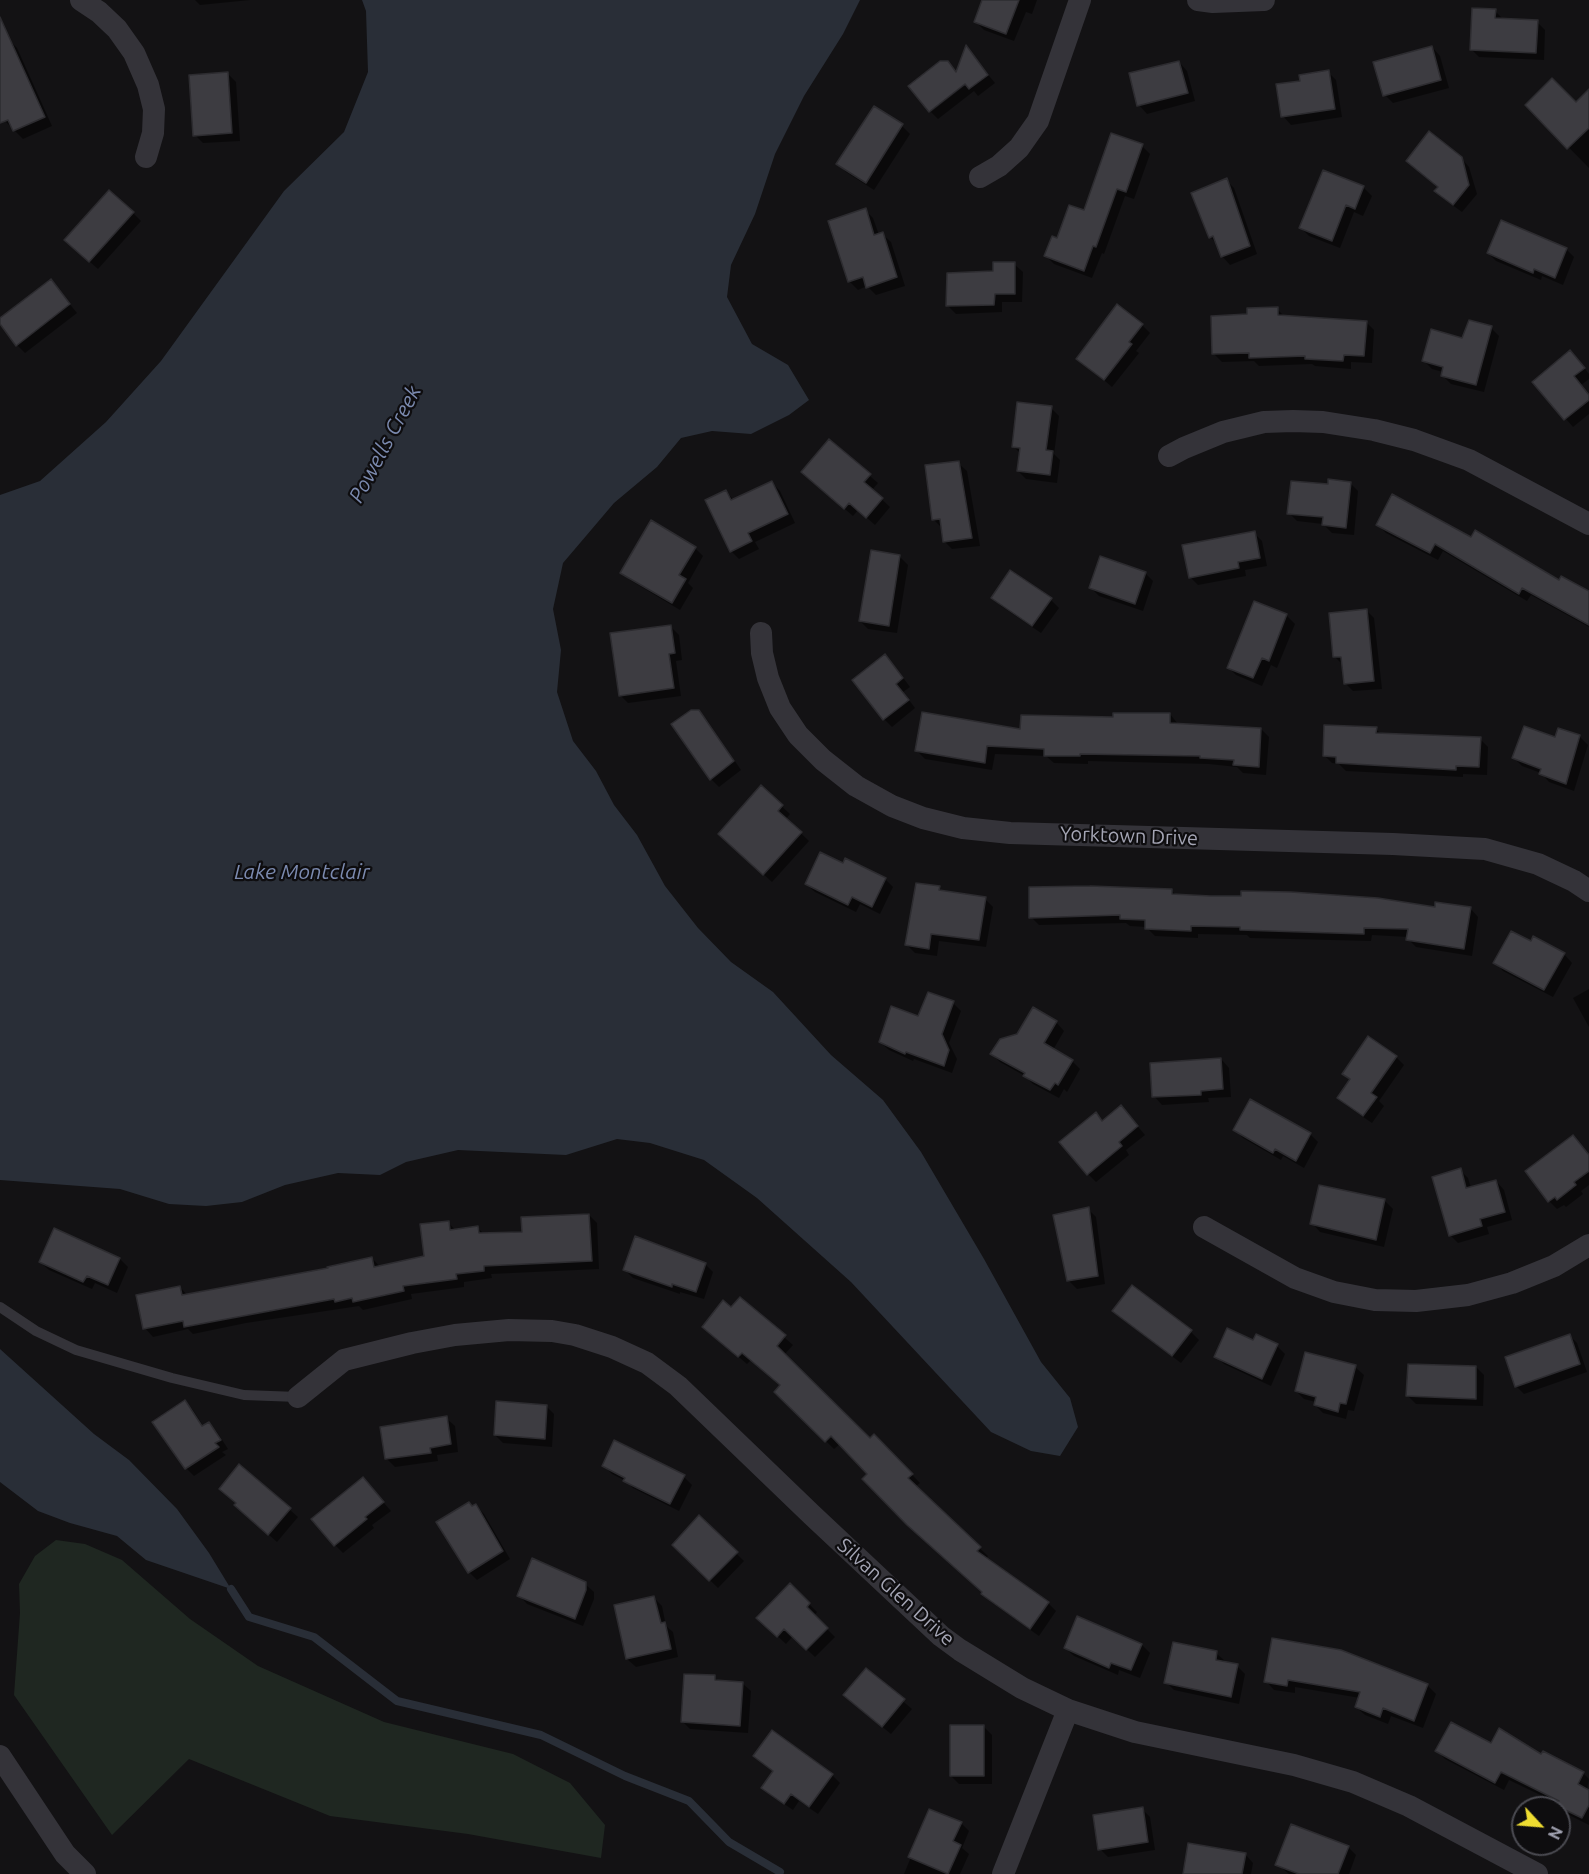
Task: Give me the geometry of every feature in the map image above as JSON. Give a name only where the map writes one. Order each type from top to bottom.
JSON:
[{"type":"street","points":[[81,0],[99,12],[117,29],[134,53],[148,85],[154,109],[153,133],[146,157]]},
{"type":"street","points":[[980,177],[999,166],[1019,148],[1038,121],[1080,0]]},
{"type":"street","points":[[1198,0],[1213,2],[1264,0]]},
{"type":"street","points":[[1169,456],[1223,432],[1264,422],[1323,423],[1374,430],[1414,440],[1469,460],[1589,524]]},
{"type":"street","name":"Yorktown Drive","points":[[761,633],[762,653],[768,678],[780,708],[798,735],[823,760],[856,786],[892,806],[923,818],[963,828],[1010,833],[1393,844],[1485,849],[1538,864],[1574,881],[1589,891]]},
{"type":"street","points":[[1204,1227],[1295,1278],[1334,1292],[1375,1300],[1416,1301],[1468,1295],[1512,1283],[1554,1266],[1589,1245]]},
{"type":"street","name":"Silvan Glen Drive","points":[[298,1397],[344,1360],[412,1342],[455,1335],[509,1330],[552,1331],[575,1335],[612,1347],[647,1364],[678,1386],[941,1636],[1022,1688],[1068,1710],[1136,1732],[1294,1765],[1353,1782],[1409,1806],[1537,1874]]},
{"type":"street","points":[[1002,1874],[1068,1710]]},
{"type":"street","points":[[0,1756],[65,1854],[85,1874]]},
{"type":"lane","points":[[0,1307],[36,1331],[76,1350],[172,1378],[244,1395],[298,1397]]},
{"type":"shaded area","points":[[56,1540],[85,1544],[122,1560],[190,1619],[258,1666],[384,1722],[513,1754],[570,1783],[605,1825],[601,1858],[468,1834],[330,1816],[189,1759],[112,1835],[14,1695],[20,1613],[19,1584],[35,1556]]},
{"type":"water","name":"Lake Montclair","points":[[362,0],[860,0],[843,34],[804,96],[775,154],[755,214],[731,265],[727,297],[752,344],[788,365],[809,400],[789,415],[751,434],[712,431],[681,438],[657,467],[614,503],[563,563],[553,609],[561,650],[557,692],[573,741],[596,771],[614,805],[637,835],[665,886],[698,928],[731,962],[773,992],[831,1055],[883,1100],[921,1152],[1041,1362],[1070,1398],[1078,1427],[1060,1456],[1031,1451],[991,1432],[851,1282],[757,1198],[704,1160],[650,1143],[617,1139],[566,1155],[458,1150],[406,1162],[380,1175],[338,1173],[285,1185],[242,1202],[206,1206],[169,1204],[120,1189],[0,1180],[0,495],[40,481],[106,422],[161,361],[284,191],[344,132],[368,72],[366,11]]},
{"type":"water","points":[[0,1349],[94,1434],[129,1460],[177,1509],[209,1553],[231,1589],[146,1560],[117,1536],[38,1511],[0,1482]]},
{"type":"building","points":[[982,0],[1019,0],[1006,34],[974,22]]},
{"type":"building","points":[[1472,8],[1496,9],[1495,18],[1538,20],[1536,53],[1470,50]]},
{"type":"building","points":[[0,17],[45,117],[13,131],[8,120],[0,123]]},
{"type":"building","points":[[966,45],[988,75],[969,89],[965,84],[929,112],[908,86],[940,61],[948,61],[956,72]]},
{"type":"building","points":[[1432,46],[1441,80],[1383,96],[1373,62]]},
{"type":"building","points":[[1179,61],[1188,93],[1137,106],[1129,73]]},
{"type":"building","points":[[1329,70],[1335,109],[1281,117],[1276,84],[1300,81],[1299,75]]},
{"type":"building","points":[[228,72],[232,133],[193,136],[189,75]]},
{"type":"building","points":[[1552,78],[1576,102],[1589,89],[1589,128],[1567,149],[1525,105]]},
{"type":"building","points":[[874,106],[903,124],[866,183],[836,164]]},
{"type":"building","points":[[1429,131],[1462,157],[1469,185],[1453,205],[1434,191],[1438,187],[1406,161]]},
{"type":"building","points":[[1111,133],[1143,144],[1126,192],[1117,189],[1096,247],[1093,246],[1084,271],[1044,256],[1052,236],[1057,238],[1069,205],[1084,210]]},
{"type":"building","points":[[1323,170],[1364,186],[1355,209],[1346,205],[1332,241],[1299,228]]},
{"type":"building","points":[[1227,178],[1250,246],[1221,257],[1213,236],[1209,238],[1191,193]]},
{"type":"building","points":[[109,190],[134,212],[89,262],[64,240]]},
{"type":"building","points":[[866,208],[874,235],[883,232],[897,277],[866,288],[863,277],[848,282],[828,221]]},
{"type":"building","points":[[1501,220],[1567,248],[1555,278],[1534,269],[1533,273],[1487,253]]},
{"type":"building","points":[[993,262],[1015,262],[1015,294],[995,294],[994,305],[946,306],[947,273],[993,271]]},
{"type":"building","points":[[51,279],[70,304],[16,346],[0,324],[0,318]]},
{"type":"building","points":[[1117,304],[1143,324],[1129,342],[1132,344],[1104,380],[1076,359]]},
{"type":"building","points":[[1278,307],[1278,315],[1367,321],[1364,356],[1344,355],[1343,361],[1305,359],[1305,356],[1249,358],[1249,353],[1212,354],[1211,316],[1247,314],[1247,308]]},
{"type":"building","points":[[1469,320],[1492,326],[1476,385],[1441,376],[1443,367],[1422,361],[1431,329],[1462,338]]},
{"type":"building","points":[[1570,350],[1585,368],[1574,376],[1589,395],[1589,400],[1564,420],[1532,382]]},
{"type":"building","points":[[1017,402],[1052,406],[1046,450],[1053,451],[1050,475],[1017,471],[1020,448],[1012,447]]},
{"type":"building","points":[[829,439],[871,474],[864,482],[883,498],[866,518],[849,503],[844,509],[801,472]]},
{"type":"building","points":[[959,461],[972,538],[943,542],[940,519],[932,520],[925,465]]},
{"type":"building","points":[[1328,479],[1351,482],[1346,528],[1322,525],[1323,517],[1287,514],[1291,481],[1328,484]]},
{"type":"building","points":[[772,481],[788,514],[748,533],[752,541],[730,552],[705,500],[726,490],[731,500]]},
{"type":"building","points":[[1392,494],[1471,537],[1475,530],[1559,580],[1561,576],[1589,591],[1589,625],[1522,588],[1519,594],[1435,544],[1430,553],[1376,525]]},
{"type":"building","points":[[651,520],[696,547],[679,575],[686,579],[672,603],[620,573]]},
{"type":"building","points":[[1255,531],[1260,558],[1238,562],[1239,568],[1189,578],[1182,545]]},
{"type":"building","points":[[871,550],[900,555],[889,626],[859,621]]},
{"type":"building","points":[[1100,556],[1146,572],[1135,604],[1089,588]]},
{"type":"building","points":[[1010,570],[1052,598],[1032,626],[991,598]]},
{"type":"building","points":[[1254,601],[1287,614],[1269,661],[1262,658],[1253,678],[1227,668]]},
{"type":"building","points":[[1367,609],[1374,681],[1344,684],[1341,657],[1333,657],[1329,613]]},
{"type":"building","points":[[671,625],[675,653],[669,654],[674,688],[619,696],[610,633]]},
{"type":"building","points":[[885,654],[903,678],[896,684],[909,700],[883,720],[852,680]]},
{"type":"building","points":[[691,710],[699,710],[734,761],[710,780],[671,724]]},
{"type":"building","points":[[922,712],[1020,729],[1021,715],[1113,717],[1113,713],[1170,713],[1170,723],[1261,728],[1259,767],[1233,765],[1234,760],[1200,758],[1200,756],[1080,754],[1080,756],[1044,756],[1044,749],[987,746],[985,763],[915,751]]},
{"type":"building","points":[[1324,725],[1377,727],[1376,733],[1481,737],[1479,767],[1456,766],[1456,770],[1336,763],[1336,757],[1323,756]]},
{"type":"building","points":[[1524,726],[1555,737],[1558,728],[1580,735],[1566,784],[1539,774],[1541,769],[1512,758]]},
{"type":"building","points":[[761,785],[783,805],[778,811],[802,832],[763,875],[718,834]]},
{"type":"building","points":[[820,852],[843,863],[845,858],[886,878],[872,907],[852,897],[848,905],[805,884]]},
{"type":"building","points":[[916,883],[940,886],[939,890],[986,897],[979,940],[931,934],[929,949],[905,945]]},
{"type":"building","points":[[1090,886],[1172,889],[1172,894],[1211,896],[1241,896],[1241,891],[1291,892],[1378,898],[1435,907],[1435,902],[1471,907],[1464,949],[1406,940],[1408,929],[1364,928],[1364,934],[1191,926],[1191,931],[1145,929],[1145,920],[1120,919],[1120,915],[1029,918],[1029,887]]},
{"type":"building","points":[[1511,931],[1531,941],[1533,936],[1565,953],[1544,990],[1493,963]]},
{"type":"building","points":[[928,992],[954,1001],[942,1034],[949,1050],[944,1066],[906,1052],[905,1054],[879,1042],[891,1006],[918,1016]]},
{"type":"building","points":[[1033,1007],[1057,1021],[1044,1043],[1073,1060],[1058,1085],[1055,1083],[1050,1090],[1023,1076],[1025,1073],[990,1054],[1000,1039],[1017,1034]]},
{"type":"building","points":[[1368,1036],[1397,1056],[1371,1093],[1377,1097],[1363,1116],[1337,1098],[1350,1079],[1342,1074]]},
{"type":"building","points":[[1221,1058],[1223,1089],[1201,1091],[1201,1095],[1152,1097],[1150,1063]]},
{"type":"building","points":[[1250,1099],[1311,1133],[1296,1161],[1275,1149],[1273,1153],[1233,1130]]},
{"type":"building","points":[[1121,1105],[1138,1126],[1119,1142],[1122,1146],[1087,1175],[1059,1142],[1096,1112],[1102,1121]]},
{"type":"building","points":[[1573,1135],[1589,1155],[1589,1171],[1574,1182],[1576,1185],[1557,1200],[1555,1197],[1548,1202],[1525,1171]]},
{"type":"building","points":[[1461,1168],[1466,1188],[1496,1180],[1505,1212],[1480,1219],[1482,1226],[1449,1236],[1432,1177]]},
{"type":"building","points":[[1319,1185],[1385,1199],[1376,1240],[1310,1224]]},
{"type":"building","points":[[1089,1207],[1098,1276],[1067,1281],[1053,1215]]},
{"type":"building","points":[[589,1214],[592,1261],[484,1266],[484,1271],[456,1274],[457,1279],[403,1286],[404,1291],[353,1302],[352,1298],[335,1302],[334,1299],[184,1327],[183,1321],[143,1329],[136,1295],[180,1286],[182,1295],[328,1268],[372,1257],[374,1267],[424,1256],[420,1224],[449,1221],[450,1230],[478,1226],[479,1233],[522,1232],[521,1217]]},
{"type":"building","points":[[54,1228],[120,1258],[108,1285],[87,1276],[83,1282],[39,1262]]},
{"type":"building","points":[[635,1236],[706,1263],[696,1292],[672,1284],[672,1287],[623,1270]]},
{"type":"building","points":[[1132,1285],[1192,1330],[1172,1356],[1112,1311]]},
{"type":"building","points":[[740,1297],[786,1335],[777,1346],[870,1438],[874,1434],[913,1474],[908,1478],[981,1547],[977,1551],[1049,1602],[1030,1629],[981,1594],[982,1592],[907,1525],[862,1479],[867,1474],[831,1436],[825,1442],[774,1392],[780,1385],[742,1353],[738,1357],[702,1327],[723,1300],[731,1307]]},
{"type":"building","points":[[1227,1328],[1253,1340],[1256,1334],[1278,1344],[1262,1379],[1214,1357]]},
{"type":"building","points":[[1570,1334],[1580,1364],[1515,1387],[1505,1357]]},
{"type":"building","points":[[1305,1352],[1356,1365],[1346,1404],[1340,1403],[1338,1412],[1314,1405],[1316,1397],[1295,1391]]},
{"type":"building","points":[[1408,1364],[1476,1366],[1476,1399],[1406,1396]]},
{"type":"building","points":[[185,1400],[202,1426],[209,1422],[221,1440],[215,1443],[219,1447],[185,1469],[152,1422]]},
{"type":"building","points":[[496,1401],[547,1405],[545,1439],[494,1435]]},
{"type":"building","points":[[447,1416],[451,1444],[430,1448],[431,1453],[385,1459],[380,1427]]},
{"type":"building","points":[[614,1440],[685,1475],[670,1504],[623,1481],[625,1478],[602,1466]]},
{"type":"building","points":[[239,1464],[291,1508],[268,1535],[219,1489]]},
{"type":"building","points":[[363,1477],[384,1502],[334,1546],[311,1519]]},
{"type":"building","points":[[469,1502],[472,1506],[476,1504],[503,1551],[468,1573],[436,1522]]},
{"type":"building","points":[[699,1515],[738,1552],[709,1581],[672,1545]]},
{"type":"building","points":[[532,1558],[586,1582],[586,1590],[575,1619],[517,1596]]},
{"type":"building","points":[[790,1583],[810,1603],[807,1607],[828,1628],[806,1650],[784,1629],[777,1637],[756,1618]]},
{"type":"building","points":[[654,1596],[661,1623],[665,1622],[671,1649],[626,1659],[614,1605]]},
{"type":"building","points":[[1077,1616],[1142,1644],[1131,1670],[1111,1663],[1109,1668],[1064,1648]]},
{"type":"building","points":[[1272,1638],[1341,1650],[1428,1684],[1414,1721],[1383,1708],[1380,1717],[1355,1707],[1360,1692],[1288,1680],[1287,1686],[1264,1682]]},
{"type":"building","points":[[1173,1642],[1217,1651],[1216,1660],[1238,1664],[1231,1697],[1164,1683]]},
{"type":"building","points":[[866,1668],[905,1699],[882,1727],[843,1695]]},
{"type":"building","points":[[684,1674],[715,1675],[715,1680],[743,1682],[740,1726],[681,1722]]},
{"type":"building","points":[[1451,1722],[1491,1743],[1499,1728],[1541,1754],[1543,1751],[1584,1772],[1578,1784],[1589,1790],[1589,1805],[1582,1818],[1571,1813],[1571,1796],[1549,1796],[1501,1772],[1495,1783],[1435,1751]]},
{"type":"building","points":[[950,1725],[984,1725],[984,1776],[950,1776]]},
{"type":"building","points":[[772,1730],[833,1774],[809,1807],[791,1794],[784,1804],[761,1788],[773,1771],[753,1756]]},
{"type":"building","points":[[1143,1807],[1148,1842],[1098,1850],[1093,1815]]},
{"type":"building","points":[[929,1809],[962,1822],[953,1841],[961,1845],[948,1874],[908,1857]]},
{"type":"building","points":[[1291,1824],[1349,1846],[1338,1874],[1299,1874],[1275,1865]]},
{"type":"building","points":[[1188,1843],[1246,1853],[1242,1874],[1183,1874]]},
{"type":"waterway","points":[[231,1589],[249,1617],[314,1637],[397,1701],[541,1735],[625,1776],[689,1801],[729,1842],[780,1872]]},
{"type":"water label","name":"Powells Creek","points":[[385,444]]}]
